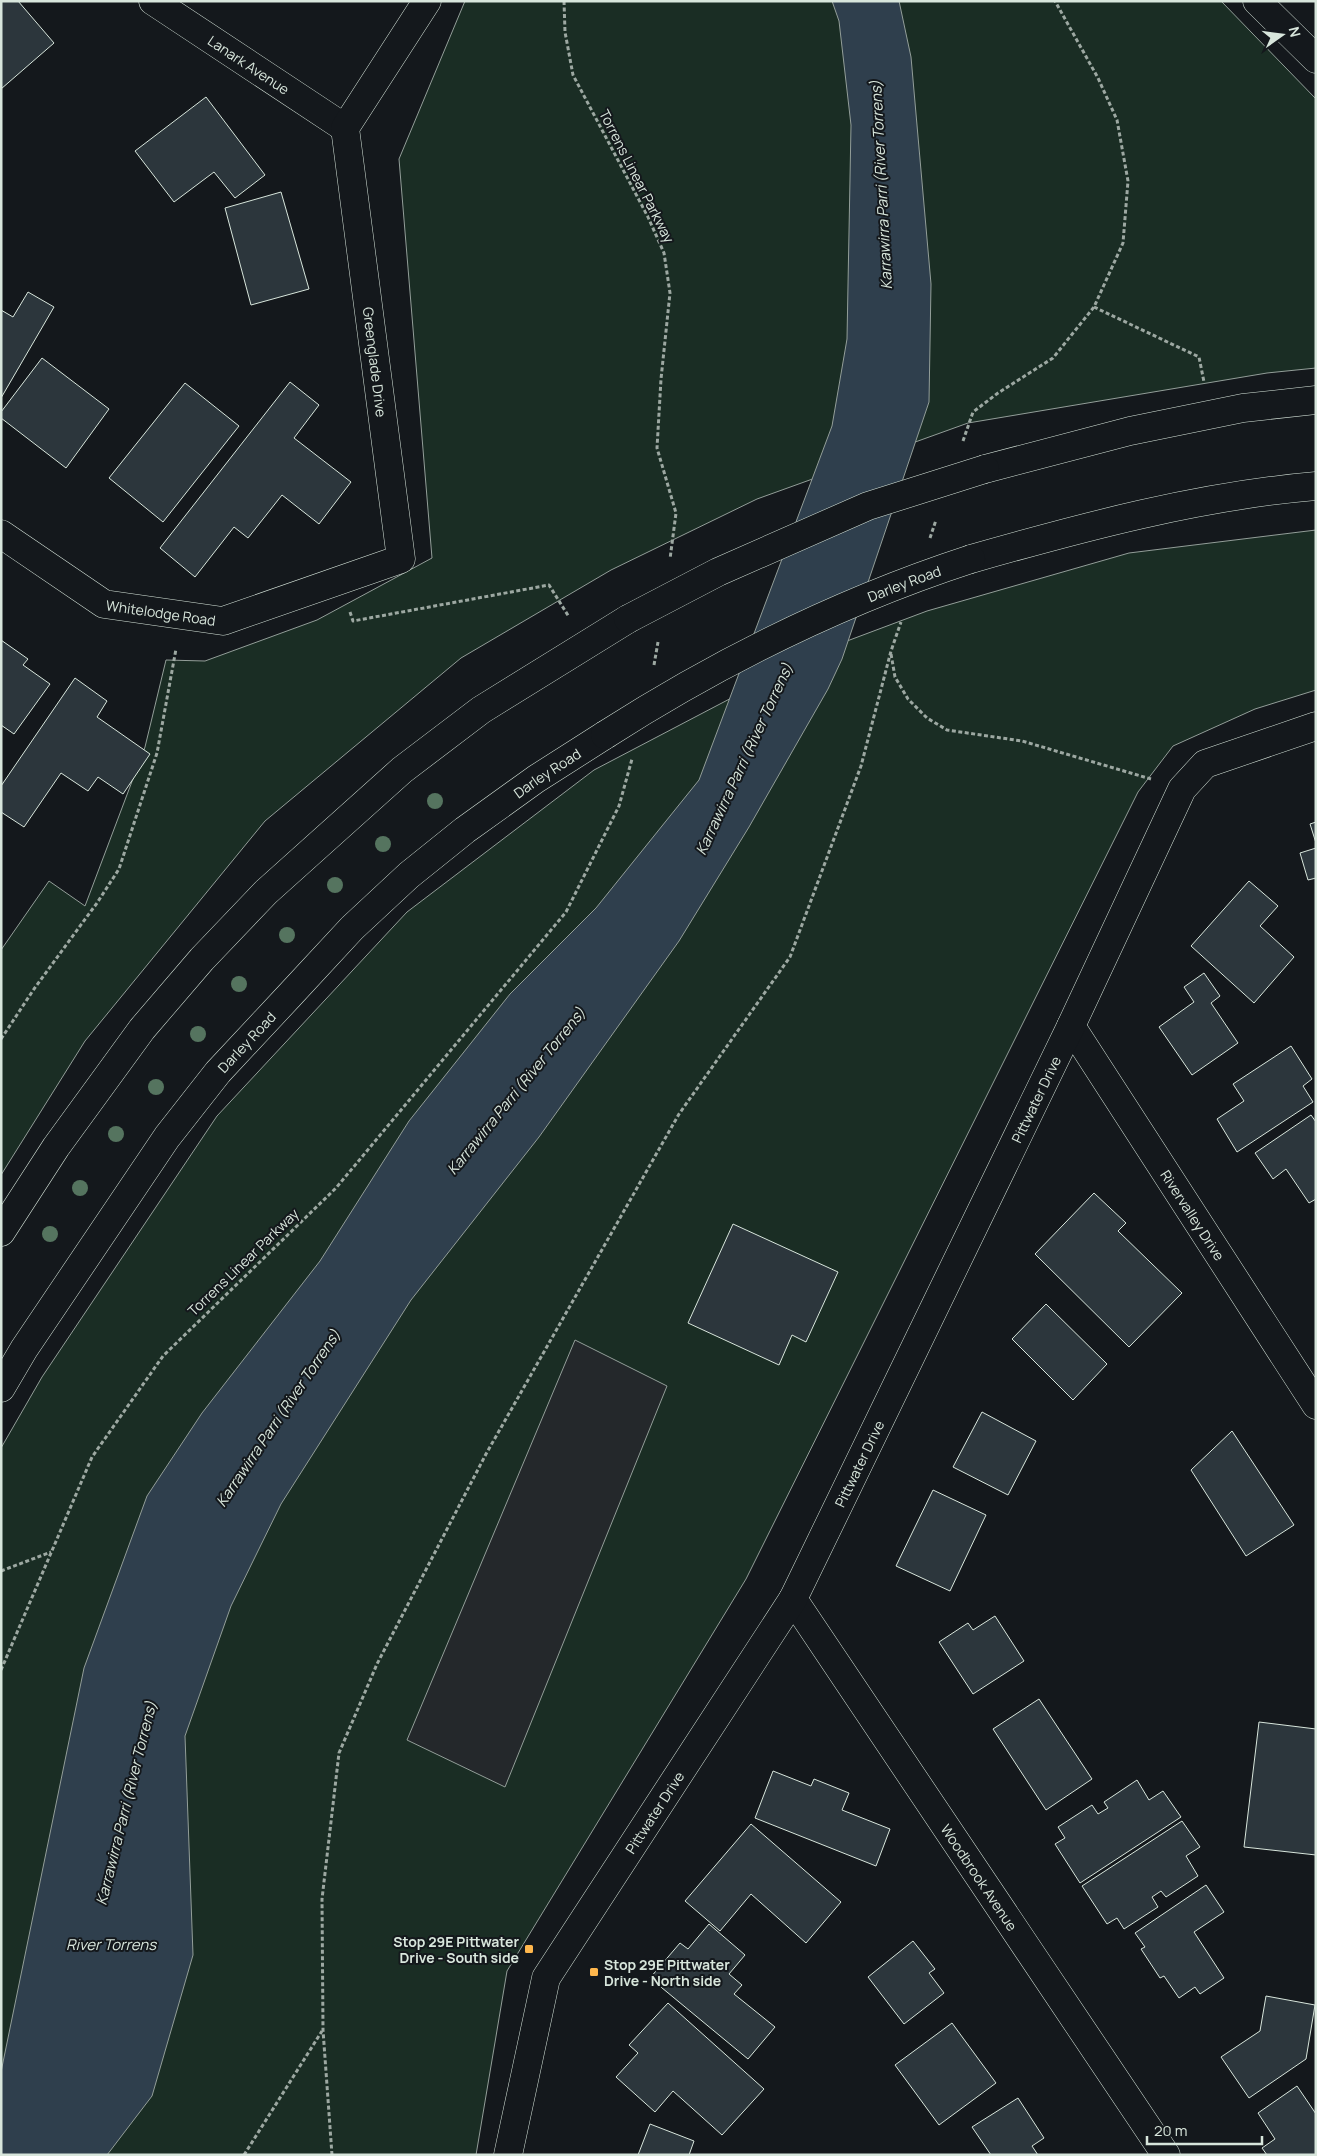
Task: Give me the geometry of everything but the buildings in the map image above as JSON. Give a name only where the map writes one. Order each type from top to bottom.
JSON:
[{"type":"street","name":"Lanark Avenue","points":[[153,1],[345,128]]},
{"type":"street","points":[[345,128],[427,1]]},
{"type":"street","points":[[1257,1],[1316,59]]},
{"type":"street","name":"Greenglade Drive","points":[[223,621],[401,559],[345,128]]},
{"type":"street","points":[[1,1232],[56,1147],[142,1029],[202,959],[266,892],[332,831],[402,770],[481,710],[628,619],[718,572],[868,506],[984,469],[1130,430],[1210,414],[1316,400]]},
{"type":"street","name":"Darley Road","points":[[1,1388],[34,1333],[167,1137],[218,1072],[352,928],[409,874],[465,830],[536,779],[605,735],[703,677],[807,624],[917,577],[971,560],[1129,517],[1270,490],[1316,486]]},
{"type":"street","name":"Whitelodge Road","points":[[1,534],[104,604],[223,621]]},
{"type":"street","name":"Pittwater Drive","points":[[508,2155],[546,1978],[793,1599],[1071,1026],[1182,789],[1205,764],[1316,726]]},
{"type":"street","name":"Rivervalley Drive","points":[[1071,1026],[1316,1405]]},
{"type":"street","name":"Woodbrook Avenue","points":[[793,1599],[1166,2155]]},
{"type":"path","name":"Torrens Linear Parkway","points":[[564,1],[565,32],[573,75],[648,217],[664,253],[670,293],[661,379],[657,448],[676,513]]},
{"type":"path","points":[[960,448],[973,412],[998,393],[1053,358],[1094,307],[1124,243],[1128,181],[1117,120],[1098,78],[1055,1]]},
{"type":"path","points":[[1094,307],[1199,357],[1210,414]]},
{"type":"path","points":[[929,541],[938,513]]},
{"type":"path","points":[[342,580],[353,621],[549,585],[586,645]]},
{"type":"path","points":[[332,2155],[322,2030],[322,1899],[339,1753],[377,1664],[486,1454],[679,1114],[790,957],[861,766],[891,651],[903,614]]},
{"type":"path","points":[[1,1039],[119,869],[157,753],[180,615]]},
{"type":"path","points":[[891,651],[895,677],[908,699],[927,718],[947,730],[1022,741],[1182,789]]},
{"type":"path","name":"Torrens Linear Parkway","points":[[1,1670],[92,1457],[162,1356],[336,1188],[566,912]]},
{"type":"path","points":[[1,1571],[51,1552]]},
{"type":"path","points":[[244,2155],[322,2030]]},
{"type":"green space","points":[[465,1],[1221,1],[1316,99],[1316,368],[1267,373],[968,423],[757,499],[611,570],[461,658],[265,821],[85,1041],[1,1175],[1,950],[49,881],[85,906],[145,747],[166,660],[205,661],[317,620],[432,558],[399,159]]},
{"type":"green space","points":[[1316,530],[1316,690],[1255,709],[1173,746],[1138,792],[746,1579],[507,1971],[476,2155],[1,2155],[1,1448],[42,1377],[217,1116],[407,912],[594,770],[823,650],[927,611],[1129,553]]},
{"type":"shaded area","points":[[575,1340],[667,1386],[505,1787],[407,1740]]},
{"type":"water","name":"River Torrens","points":[[832,1],[899,1],[911,57],[931,284],[929,402],[842,659],[828,689],[749,827],[679,941],[539,1137],[411,1300],[281,1504],[231,1606],[185,1736],[193,1955],[152,2096],[107,2155],[1,2155],[1,2072],[84,1668],[147,1496],[202,1413],[320,1261],[409,1121],[510,994],[596,908],[699,780],[832,426],[847,339],[851,125],[839,21]]},
{"type":"place","name":"Stop 29E Pittwater Drive - South side","points":[[529,1949]]},
{"type":"place","name":"Stop 29E Pittwater Drive - North side","points":[[594,1972]]},
{"type":"water label","name":"Karrawirra Parri (River Torrens)","points":[[881,185]]},
{"type":"water label","name":"Karrawirra Parri (River Torrens)","points":[[744,759]]},
{"type":"water label","name":"Karrawirra Parri (River Torrens)","points":[[516,1091]]},
{"type":"water label","name":"Karrawirra Parri (River Torrens)","points":[[278,1418]]},
{"type":"water label","name":"Karrawirra Parri (River Torrens)","points":[[126,1803]]}]
